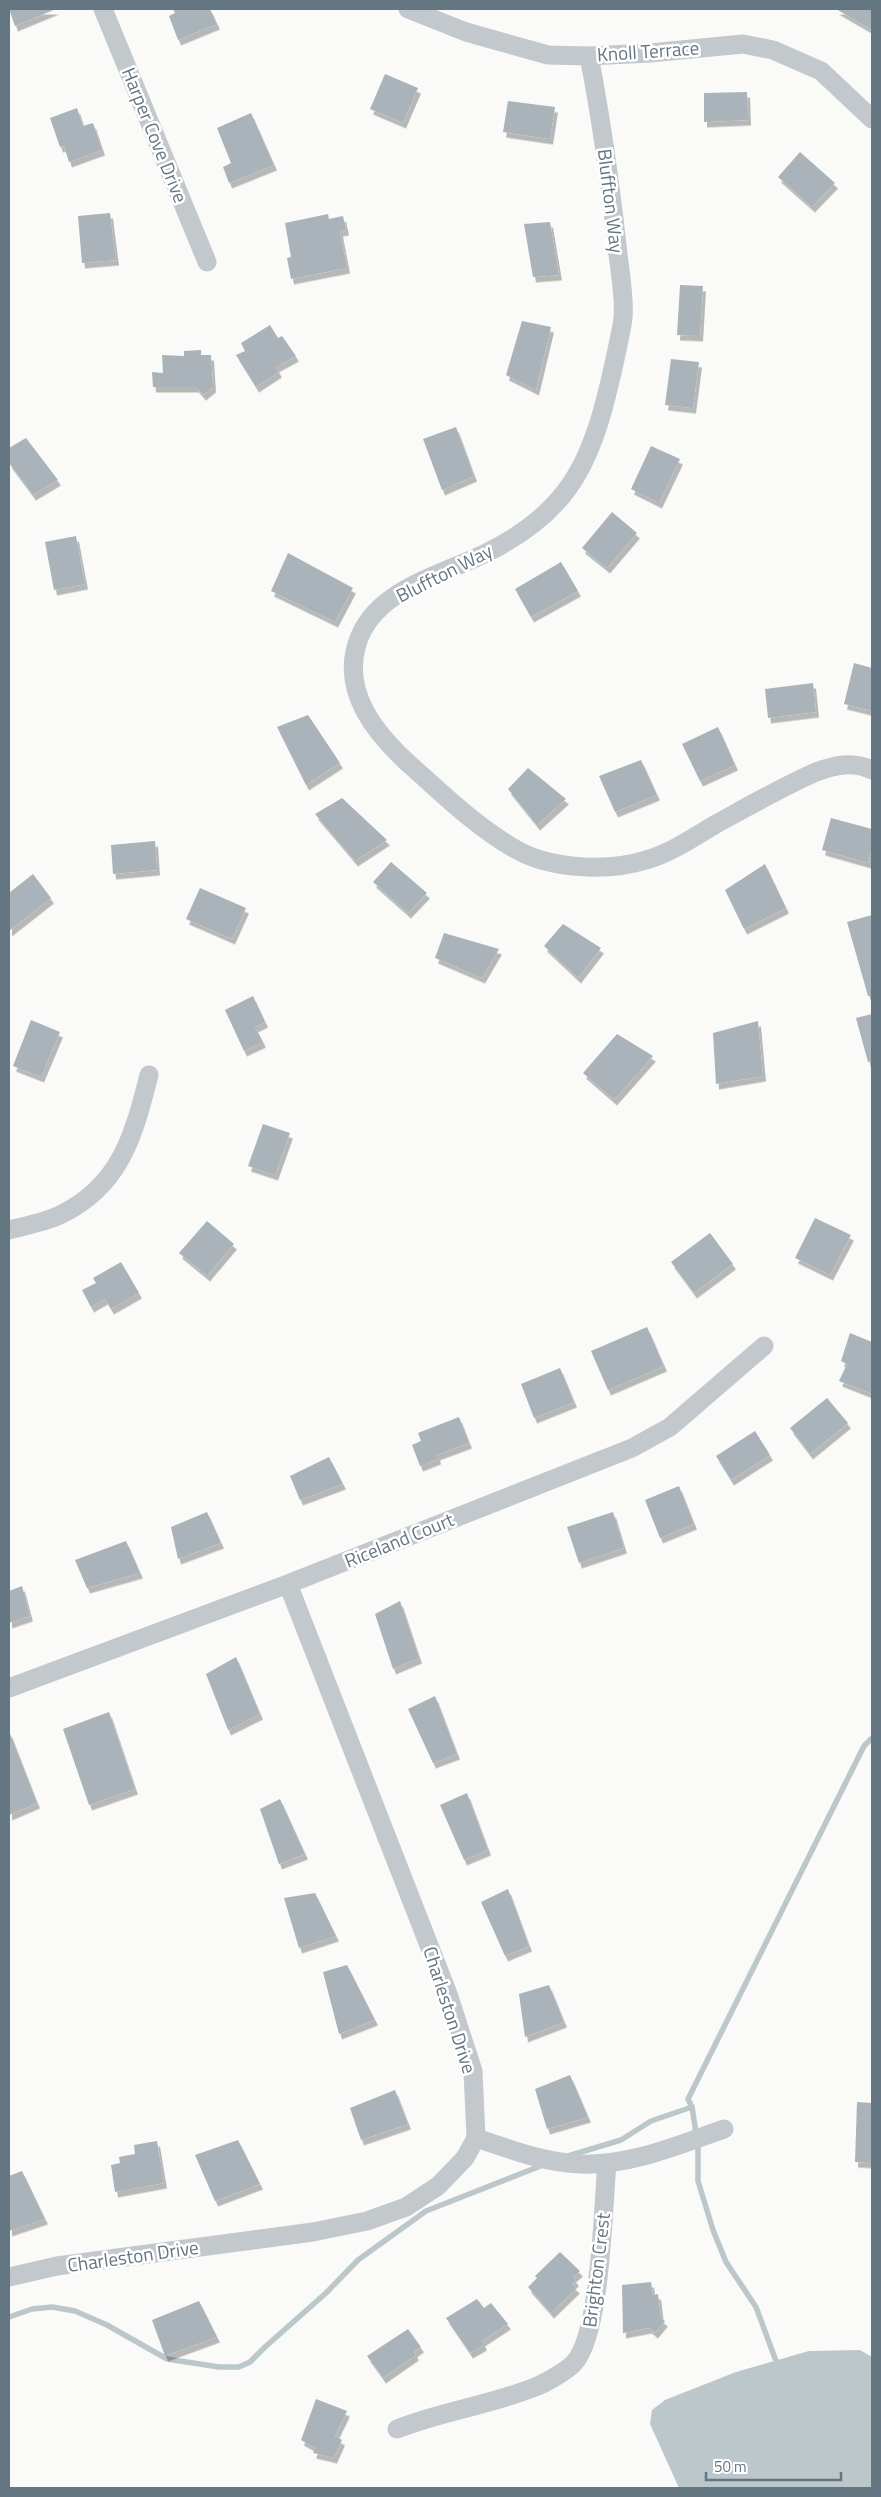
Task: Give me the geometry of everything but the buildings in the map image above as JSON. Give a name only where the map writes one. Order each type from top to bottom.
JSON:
[{"type":"street","name":"Harper Cove Drive","points":[[103,9],[207,262]]},
{"type":"street","name":"Knoll Terrace","points":[[408,9],[466,32],[548,55],[590,56],[743,44],[773,50],[821,71],[872,119]]},
{"type":"street","name":"Bluffton Way","points":[[590,56],[613,212],[624,316],[602,414],[583,460],[566,491],[540,518],[490,551],[421,582],[392,598],[370,618],[361,631],[356,648],[352,671],[357,691],[376,731],[390,747],[468,817],[521,852],[552,863],[580,867],[645,861],[683,843],[816,772],[835,765],[851,764],[872,770]]},
{"type":"street","points":[[9,1230],[60,1215],[83,1201],[104,1182],[124,1153],[134,1134],[149,1075]]},
{"type":"street","name":"Riceland Court","points":[[9,1688],[288,1584],[632,1448],[670,1427],[764,1346]]},
{"type":"street","name":"Charleston Drive","points":[[9,2276],[57,2266],[312,2232],[367,2221],[406,2207],[438,2186],[464,2158],[476,2138],[473,2071],[448,1994],[288,1584]]},
{"type":"street","points":[[476,2138],[564,2162],[579,2164],[607,2163],[654,2154],[724,2129]]},
{"type":"street","name":"Brighton Crest","points":[[397,2429],[419,2420],[536,2387],[574,2364],[587,2340],[594,2314],[607,2163]]},
{"type":"shaded area","points":[[860,2350],[872,2357],[872,2488],[679,2488],[650,2424],[652,2410],[665,2400],[736,2372],[809,2351]]},
{"type":"waterway","points":[[776,2361],[756,2307],[726,2262],[713,2230],[698,2181],[698,2146],[692,2107],[688,2099],[864,1746],[872,1738]]},
{"type":"waterway","points":[[568,2156],[621,2140],[651,2121],[692,2107]]},
{"type":"waterway","points":[[9,2317],[32,2309],[52,2307],[75,2311],[107,2325],[167,2359],[219,2367],[239,2367],[250,2362],[326,2293],[358,2260],[426,2211],[543,2165]]}]
